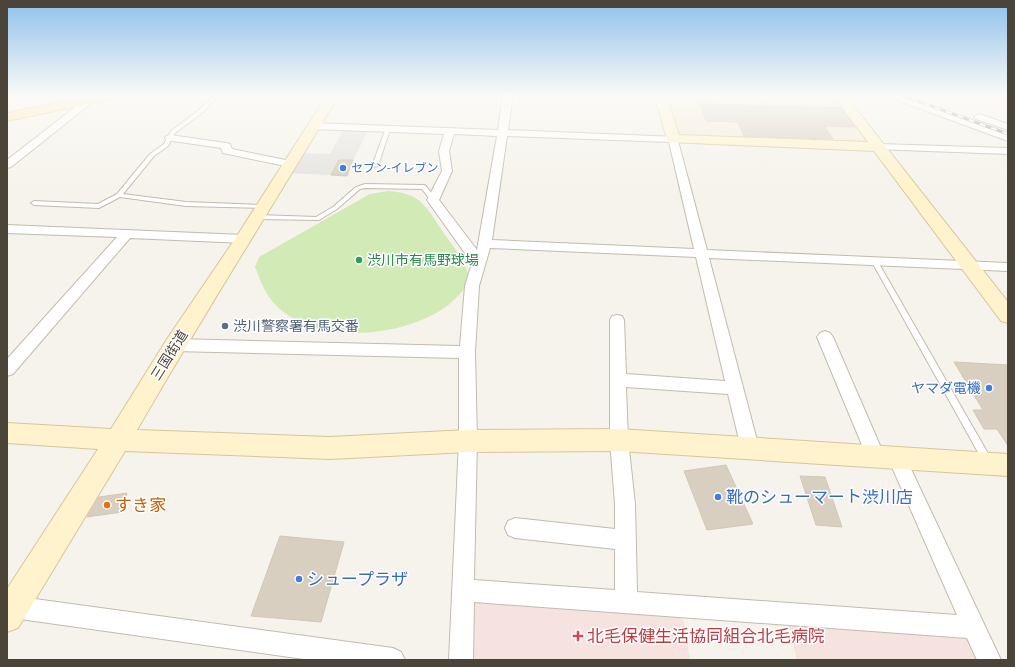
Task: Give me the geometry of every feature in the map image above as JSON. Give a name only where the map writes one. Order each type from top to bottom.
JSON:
[{"type":"street","points":[[7,165],[52,126]]},
{"type":"street","name":"三国街道","points":[[10,612],[118,440],[175,345],[244,239],[313,126]]},
{"type":"street","points":[[316,126],[1008,151]]},
{"type":"street","points":[[461,660],[468,441],[467,352],[472,286],[485,244],[502,126]]},
{"type":"street","points":[[669,126],[750,448]]},
{"type":"street","points":[[863,126],[1008,316]]},
{"type":"street","points":[[976,126],[1008,138]]},
{"type":"street","points":[[450,131],[444,151],[447,171],[433,200],[478,263]]},
{"type":"street","points":[[170,138],[226,146],[227,151],[290,164]]},
{"type":"street","points":[[7,230],[128,233],[244,239]]},
{"type":"street","points":[[7,370],[128,233]]},
{"type":"street","points":[[485,244],[1008,268]]},
{"type":"street","points":[[617,320],[619,440],[625,504],[626,602]]},
{"type":"street","points":[[825,338],[974,627],[989,660]]},
{"type":"street","points":[[175,345],[467,352]]},
{"type":"street","points":[[618,380],[735,388]]},
{"type":"street","points":[[7,433],[118,440],[330,448],[468,441],[619,440],[999,465]]},
{"type":"street","points":[[515,528],[625,540]]},
{"type":"street","points":[[463,590],[974,627]]},
{"type":"street","points":[[10,612],[393,660]]},
{"type":"lane","points":[[34,203],[99,206],[119,195],[152,155],[166,145],[173,132],[181,126]]},
{"type":"lane","points":[[375,166],[388,129]]},
{"type":"lane","points":[[119,195],[317,219],[335,208],[358,188],[365,186],[424,187],[433,200]]},
{"type":"lane","points":[[875,262],[999,465]]},
{"type":"shaded area","points":[[671,126],[857,126],[872,145],[674,137]]},
{"type":"shaded area","points":[[343,130],[368,131],[353,160],[339,160],[331,175],[290,173],[303,153],[330,154]]},
{"type":"shaded area","name":"北毛保健生活協同組合北毛病院","points":[[474,597],[682,612],[690,660],[468,660]]},
{"type":"shaded area","name":"北毛保健生活協同組合北毛病院","points":[[787,620],[960,632],[973,641],[982,660],[797,660]]},
{"type":"green space","name":"渋川市有馬野球場","points":[[388,191],[408,194],[426,207],[461,258],[467,271],[468,280],[463,290],[453,301],[435,313],[414,323],[366,333],[342,332],[318,328],[297,320],[274,304],[264,289],[255,267],[259,257],[370,194]]},
{"type":"building","points":[[740,126],[824,126],[833,139],[744,136]]},
{"type":"building","points":[[828,126],[854,126],[855,127]]},
{"type":"building","name":"セブン-イレブン","points":[[339,160],[353,160],[347,176],[331,175]]},
{"type":"building","name":"ヤマダ電機","points":[[954,362],[1008,365],[1008,446],[997,429],[984,429],[973,410],[983,410]]},
{"type":"building","name":"靴のシューマート渋川店","points":[[726,465],[753,524],[707,530],[684,471]]},
{"type":"building","points":[[800,476],[825,477],[842,527],[816,525]]},
{"type":"building","name":"すき家","points":[[127,493],[122,512],[87,517],[99,497]]},
{"type":"building","name":"シュープラザ","points":[[280,536],[344,542],[321,622],[251,616]]},
{"type":"railway","points":[[986,126],[1008,134]]},
{"type":"place","name":"セブン-イレブン","points":[[343,168]]},
{"type":"place","name":"渋川市有馬野球場","points":[[359,260]]},
{"type":"place","name":"渋川警察署有馬交番","points":[[225,326]]},
{"type":"place","name":"ヤマダ電機","points":[[989,388]]},
{"type":"place","name":"靴のシューマート渋川店","points":[[718,497]]},
{"type":"place","name":"すき家","points":[[107,505]]},
{"type":"place","name":"シュープラザ","points":[[299,579]]},
{"type":"place","name":"北毛保健生活協同組合北毛病院","points":[[578,636]]}]
